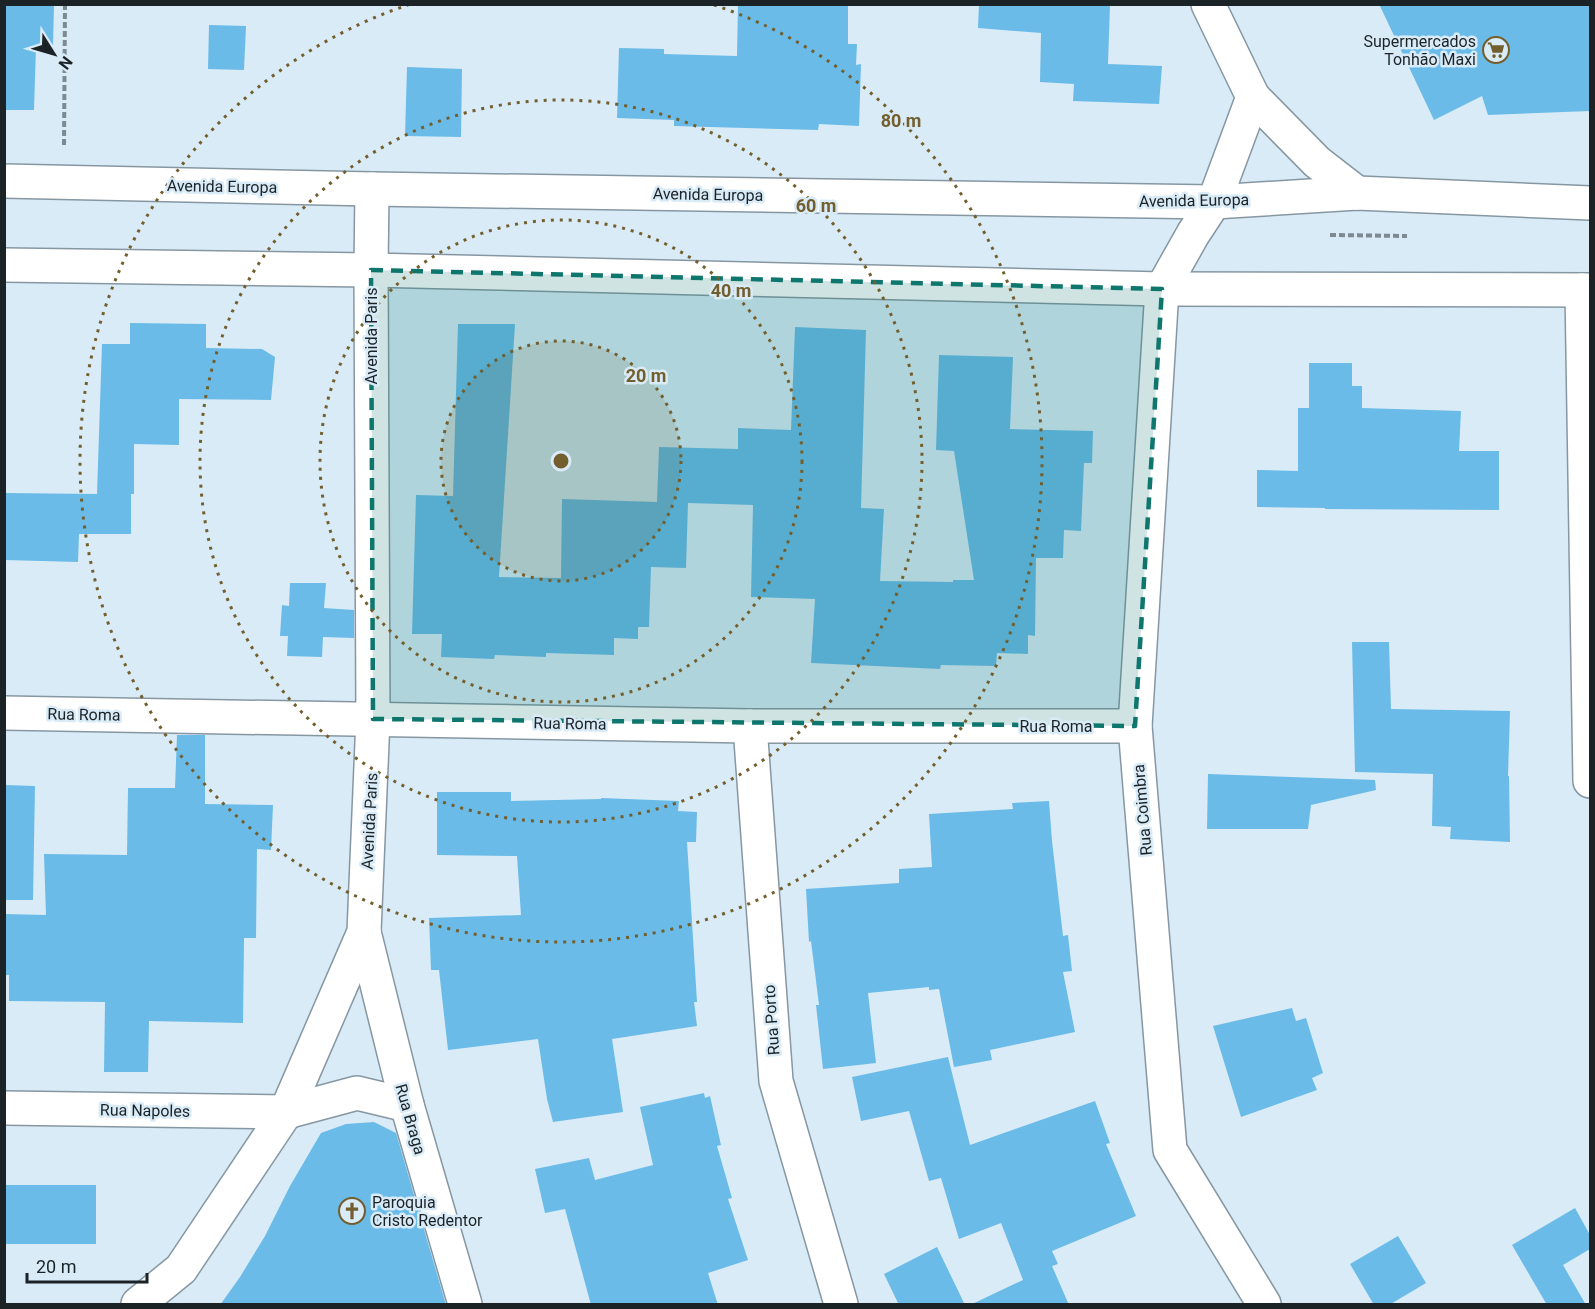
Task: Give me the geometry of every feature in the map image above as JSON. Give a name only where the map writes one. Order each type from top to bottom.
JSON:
[{"type":"street","points":[[1209,4],[1253,97],[1317,162],[1358,193]]},
{"type":"street","points":[[1162,289],[1214,202],[1253,97]]},
{"type":"street","name":"Avenida Europa","points":[[4,182],[1214,202],[1358,193],[1590,203]]},
{"type":"street","name":"Avenida Paris","points":[[138,1305],[181,1269],[286,1112],[364,932],[373,719],[372,189]]},
{"type":"street","points":[[4,265],[371,270],[1162,289],[1586,290],[1590,781]]},
{"type":"street","name":"Rua Coimbra","points":[[1162,289],[1135,726],[1170,1150],[1264,1305]]},
{"type":"street","name":"Rua Roma","points":[[4,713],[750,726],[1135,726]]},
{"type":"street","name":"Rua Porto","points":[[750,726],[776,1081],[841,1305]]},
{"type":"street","name":"Rua Braga","points":[[364,932],[406,1106],[465,1305]]},
{"type":"street","name":"Rua Napoles","points":[[4,1108],[286,1112],[357,1093],[406,1106]]},
{"type":"path","points":[[63,182],[65,4]]},
{"type":"highlighted area","points":[[371,270],[1162,289],[1135,726],[373,719]]},
{"type":"building","points":[[4,4],[54,4],[53,47],[36,47],[34,110],[4,110]]},
{"type":"building","points":[[738,4],[848,4],[848,44],[857,44],[856,65],[861,64],[859,126],[819,124],[818,130],[674,126],[674,120],[617,118],[619,48],[664,49],[664,54],[737,56]]},
{"type":"building","points":[[979,4],[1110,4],[1108,64],[1162,66],[1159,104],[1073,101],[1074,84],[1040,82],[1041,33],[978,28]]},
{"type":"building","name":"Supermercados Tonhão Maxi","points":[[1379,4],[1590,4],[1590,111],[1488,115],[1482,96],[1434,120]]},
{"type":"building","points":[[209,25],[246,26],[244,70],[208,69]]},
{"type":"building","points":[[407,67],[462,69],[461,137],[405,136]]},
{"type":"building","points":[[130,323],[206,324],[206,348],[262,349],[275,357],[271,400],[179,399],[179,445],[134,444],[131,534],[79,534],[78,562],[4,560],[4,493],[97,494],[102,344],[130,344]]},
{"type":"building","points":[[458,324],[515,324],[499,577],[561,578],[562,499],[657,502],[659,447],[738,449],[738,428],[791,430],[795,327],[866,330],[861,508],[884,509],[880,581],[974,580],[954,451],[936,450],[939,355],[1013,357],[1010,429],[1093,431],[1092,463],[1084,463],[1081,531],[1064,530],[1063,558],[1036,558],[1035,636],[1028,635],[1028,654],[997,653],[996,666],[941,665],[940,669],[811,663],[815,599],[751,597],[753,505],[688,503],[686,568],[651,567],[649,627],[638,627],[638,639],[614,638],[614,655],[546,653],[546,657],[495,655],[494,659],[441,657],[442,634],[412,634],[416,495],[453,496]]},
{"type":"building","points":[[1309,363],[1352,363],[1352,386],[1362,386],[1362,408],[1461,411],[1459,451],[1499,451],[1499,510],[1257,507],[1257,470],[1298,471],[1298,408],[1309,408]]},
{"type":"building","points":[[290,583],[326,583],[324,608],[354,610],[354,638],[323,637],[322,657],[287,656],[288,636],[280,636],[282,605],[289,606]]},
{"type":"building","points":[[1352,642],[1389,642],[1391,709],[1510,711],[1508,776],[1510,842],[1450,839],[1451,827],[1432,826],[1433,774],[1355,772]]},
{"type":"building","points":[[177,735],[205,735],[205,804],[273,805],[271,850],[257,849],[256,938],[244,938],[243,1023],[149,1021],[148,1072],[104,1072],[105,1002],[9,1001],[9,975],[4,975],[4,914],[46,915],[44,854],[127,855],[128,788],[175,788]]},
{"type":"building","points":[[1208,774],[1375,780],[1376,790],[1311,805],[1308,829],[1207,829]]},
{"type":"building","points":[[4,785],[35,786],[33,900],[4,900]]},
{"type":"building","points":[[437,792],[511,792],[511,801],[601,798],[679,801],[678,811],[697,812],[696,842],[687,842],[697,1026],[612,1039],[623,1112],[553,1122],[547,1099],[538,1039],[448,1050],[439,970],[431,970],[429,918],[521,915],[517,856],[437,855]]},
{"type":"building","points":[[1049,801],[1063,936],[1068,935],[1072,971],[1063,972],[1075,1032],[990,1050],[992,1060],[954,1067],[939,989],[929,990],[929,987],[868,993],[876,1063],[823,1069],[816,1005],[819,1005],[811,941],[809,942],[806,889],[899,883],[899,869],[932,867],[929,814],[1013,809],[1012,803]]},
{"type":"building","points":[[1292,1008],[1296,1021],[1306,1018],[1323,1073],[1312,1078],[1317,1090],[1241,1117],[1213,1026]]},
{"type":"building","points":[[948,1057],[970,1145],[1095,1101],[1110,1143],[1106,1144],[1136,1216],[1052,1251],[1058,1264],[1052,1266],[1069,1305],[970,1305],[1023,1280],[1001,1223],[959,1239],[941,1178],[929,1181],[909,1111],[861,1121],[852,1077]]},
{"type":"building","points":[[704,1093],[705,1098],[710,1096],[721,1145],[717,1146],[732,1198],[728,1199],[748,1260],[708,1273],[718,1305],[591,1305],[565,1209],[545,1213],[535,1169],[589,1158],[595,1180],[653,1165],[640,1107]]},
{"type":"building","name":"Paroquia Cristo Redentor","points":[[374,1122],[396,1133],[446,1305],[220,1305],[265,1236],[290,1186],[321,1133],[346,1124]]},
{"type":"building","points":[[4,1185],[96,1185],[96,1244],[4,1244]]},
{"type":"building","points":[[1575,1208],[1590,1235],[1590,1249],[1563,1265],[1586,1305],[1547,1305],[1512,1245]]},
{"type":"building","points":[[1398,1236],[1426,1283],[1389,1305],[1374,1305],[1350,1264]]},
{"type":"building","points":[[937,1247],[965,1305],[899,1305],[884,1274]]},
{"type":"place","name":"Supermercados Tonhão Maxi","points":[[1496,50]]},
{"type":"place","name":"Paroquia Cristo Redentor","points":[[352,1211]]}]
